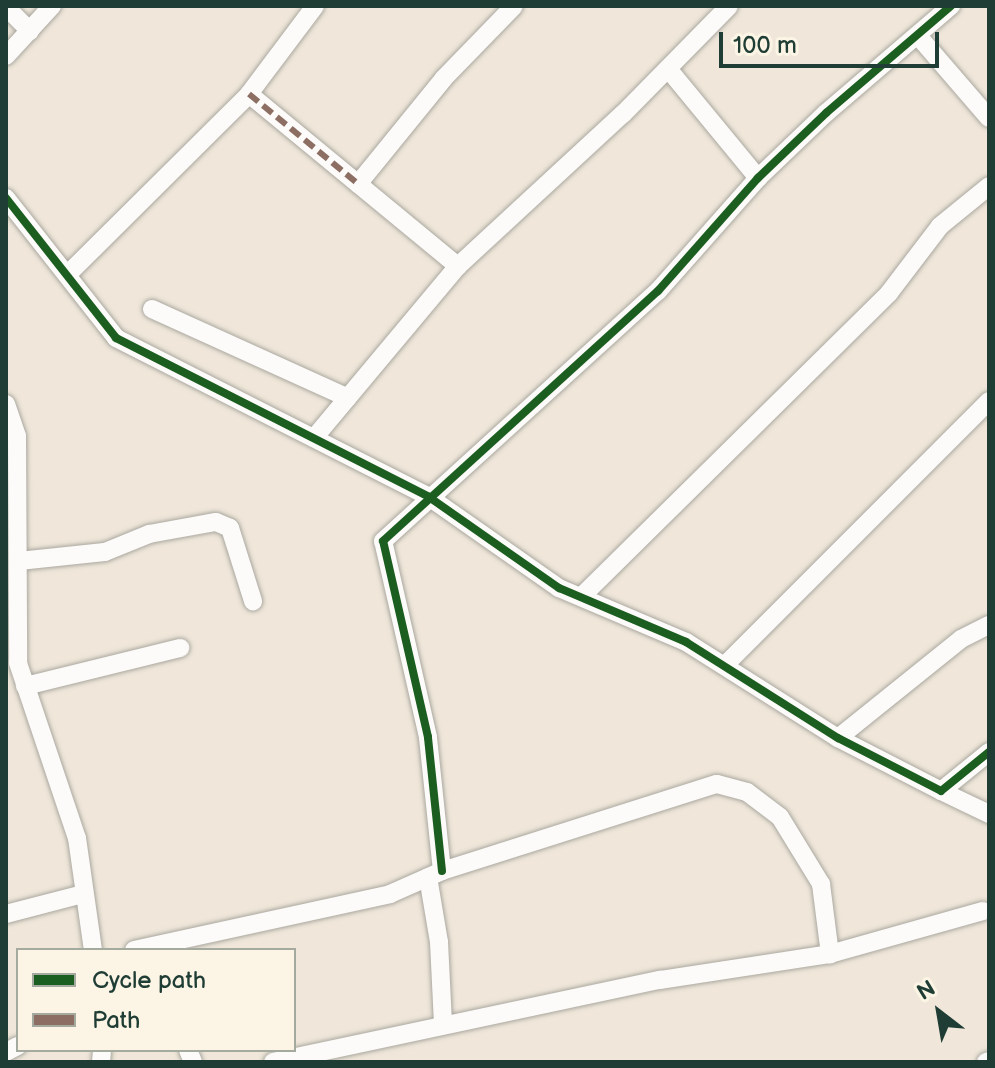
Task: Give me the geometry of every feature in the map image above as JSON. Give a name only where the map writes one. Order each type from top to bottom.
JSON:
[{"type":"street","points":[[6,56],[52,6]]},
{"type":"street","points":[[69,273],[249,94],[315,6]]},
{"type":"street","points":[[358,184],[444,78],[514,6]]},
{"type":"street","points":[[314,438],[458,266],[669,70],[729,6]]},
{"type":"street","points":[[443,1025],[428,737],[383,541],[658,291],[758,178],[826,113],[919,37],[951,6]]},
{"type":"street","points":[[6,7],[30,31]]},
{"type":"street","points":[[919,37],[989,118]]},
{"type":"street","points":[[669,70],[758,178]]},
{"type":"street","points":[[249,94],[458,266]]},
{"type":"street","points":[[582,596],[889,293],[940,226],[989,186]]},
{"type":"street","points":[[6,198],[69,273],[116,338],[429,497],[559,588],[726,664],[838,738],[989,814]]},
{"type":"street","points":[[152,309],[348,398]]},
{"type":"street","points":[[726,664],[989,401]]},
{"type":"street","points":[[6,404],[17,436],[19,561],[12,664],[25,686],[63,786],[77,838],[93,948]]},
{"type":"street","points":[[19,561],[105,552],[149,534],[216,522],[230,528],[253,601]]},
{"type":"street","points":[[838,738],[961,639],[989,625]]},
{"type":"street","points":[[25,686],[180,648]]},
{"type":"street","points":[[941,791],[989,752]]},
{"type":"street","points":[[147,948],[356,904],[435,874],[707,786],[726,784],[747,792],[780,817],[821,884],[830,954]]},
{"type":"street","points":[[6,914],[83,894]]},
{"type":"street","points":[[273,1062],[660,980],[830,954],[983,911]]},
{"type":"marked path","points":[[249,94],[358,184]]},
{"type":"cycle path","points":[[442,871],[428,737],[383,541],[658,291],[758,178],[826,113],[951,6]]},
{"type":"cycle path","points":[[6,198],[116,338],[429,497],[559,588],[686,642],[838,738],[941,791],[989,752]]}]
